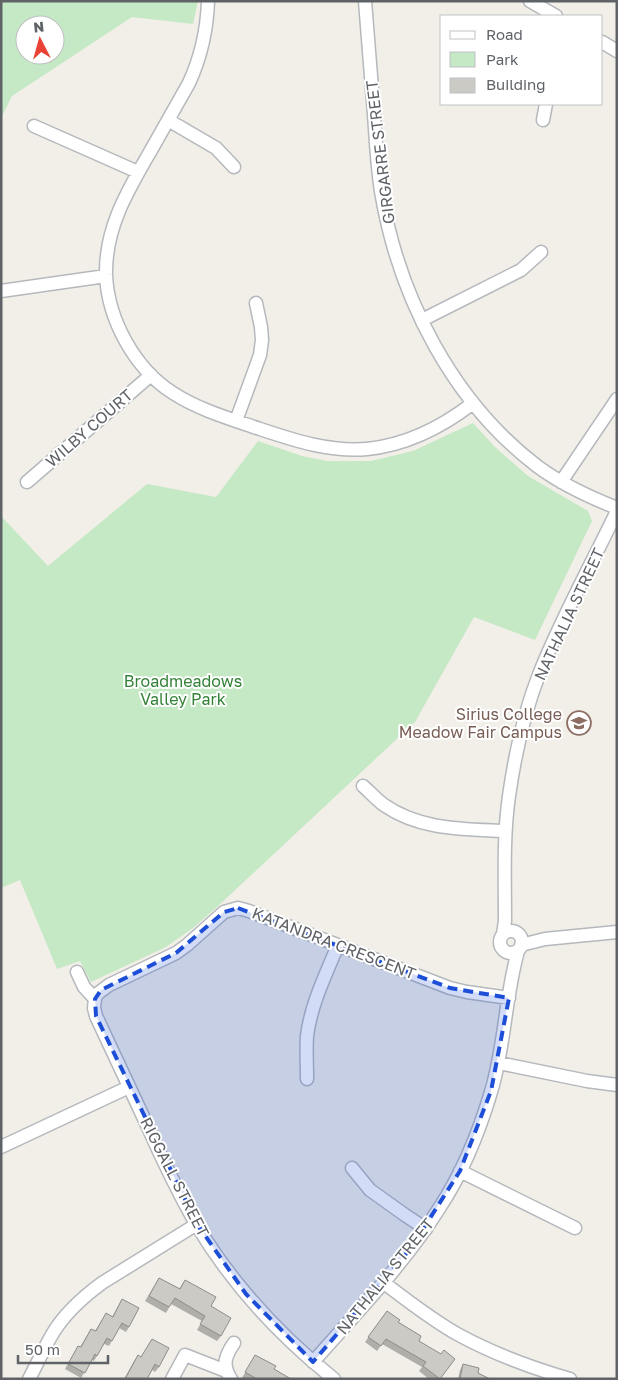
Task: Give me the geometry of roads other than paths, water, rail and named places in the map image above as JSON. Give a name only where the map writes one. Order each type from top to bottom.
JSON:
[{"type":"street","points":[[208,1],[206,31],[196,67],[189,83],[128,190],[116,215],[110,236],[106,276],[108,290],[117,321],[136,357],[151,375],[187,401],[236,421],[309,445],[329,448],[367,449],[416,438],[460,414],[474,403]]},
{"type":"street","name":"GIRGARRE STREET","points":[[365,1],[377,159],[382,196],[399,266],[422,320],[435,346],[474,403],[517,450],[561,482],[617,510]]},
{"type":"street","points":[[530,1],[554,15]]},
{"type":"street","points":[[603,43],[617,51]]},
{"type":"street","points":[[543,120],[546,105]]},
{"type":"street","points":[[168,120],[216,148],[234,167]]},
{"type":"street","points":[[34,126],[138,172]]},
{"type":"street","points":[[422,320],[521,270],[541,252]]},
{"type":"street","points":[[1,291],[106,276]]},
{"type":"street","points":[[236,421],[260,355],[262,340],[256,303]]},
{"type":"street","name":"WILBY COURT","points":[[27,482],[151,375]]},
{"type":"street","points":[[561,482],[617,399]]},
{"type":"street","name":"NATHALIA STREET","points":[[503,934],[505,831],[513,768],[520,733],[532,693],[554,639],[617,510]]},
{"type":"street","points":[[363,786],[384,805],[426,824],[442,827],[505,831]]},
{"type":"street","name":"NATHALIA STREET","points":[[313,1362],[383,1282],[426,1228],[442,1205],[460,1171],[480,1124],[499,1063],[510,985],[519,941],[505,896]]},
{"type":"street","name":"KATANDRA CRESCENT","points":[[94,999],[97,994],[109,985],[176,953],[224,912],[238,908],[450,988],[509,998]]},
{"type":"street","points":[[519,941],[510,931],[503,934],[500,940],[501,948],[511,953],[519,941],[617,932]]},
{"type":"street","points":[[307,1079],[307,1036],[312,1011],[318,991],[338,945]]},
{"type":"street","name":"NATHALIA STREET","points":[[504,950],[510,985]]},
{"type":"street","name":"RIGGALL STREET","points":[[77,972],[84,987],[94,999],[96,1016],[196,1224],[246,1294],[286,1338],[334,1379]]},
{"type":"street","points":[[499,1063],[587,1081],[617,1085]]},
{"type":"street","points":[[1,1147],[129,1087]]},
{"type":"street","points":[[352,1168],[370,1190],[405,1216],[426,1228]]},
{"type":"street","points":[[460,1171],[576,1228]]},
{"type":"street","points":[[34,1377],[53,1333],[87,1294],[196,1224]]},
{"type":"street","points":[[383,1282],[418,1308],[460,1335],[492,1352],[570,1379]]},
{"type":"street","points":[[229,1375],[226,1364],[228,1352],[234,1343]]},
{"type":"street","points":[[172,1379],[185,1355],[229,1375]]},
{"type":"place","name":"Sirius College Meadow Fair Campus","points":[[579,723]]},
{"type":"park label","name":"Broadmeadows Valley Park","points":[[183,690]]}]
